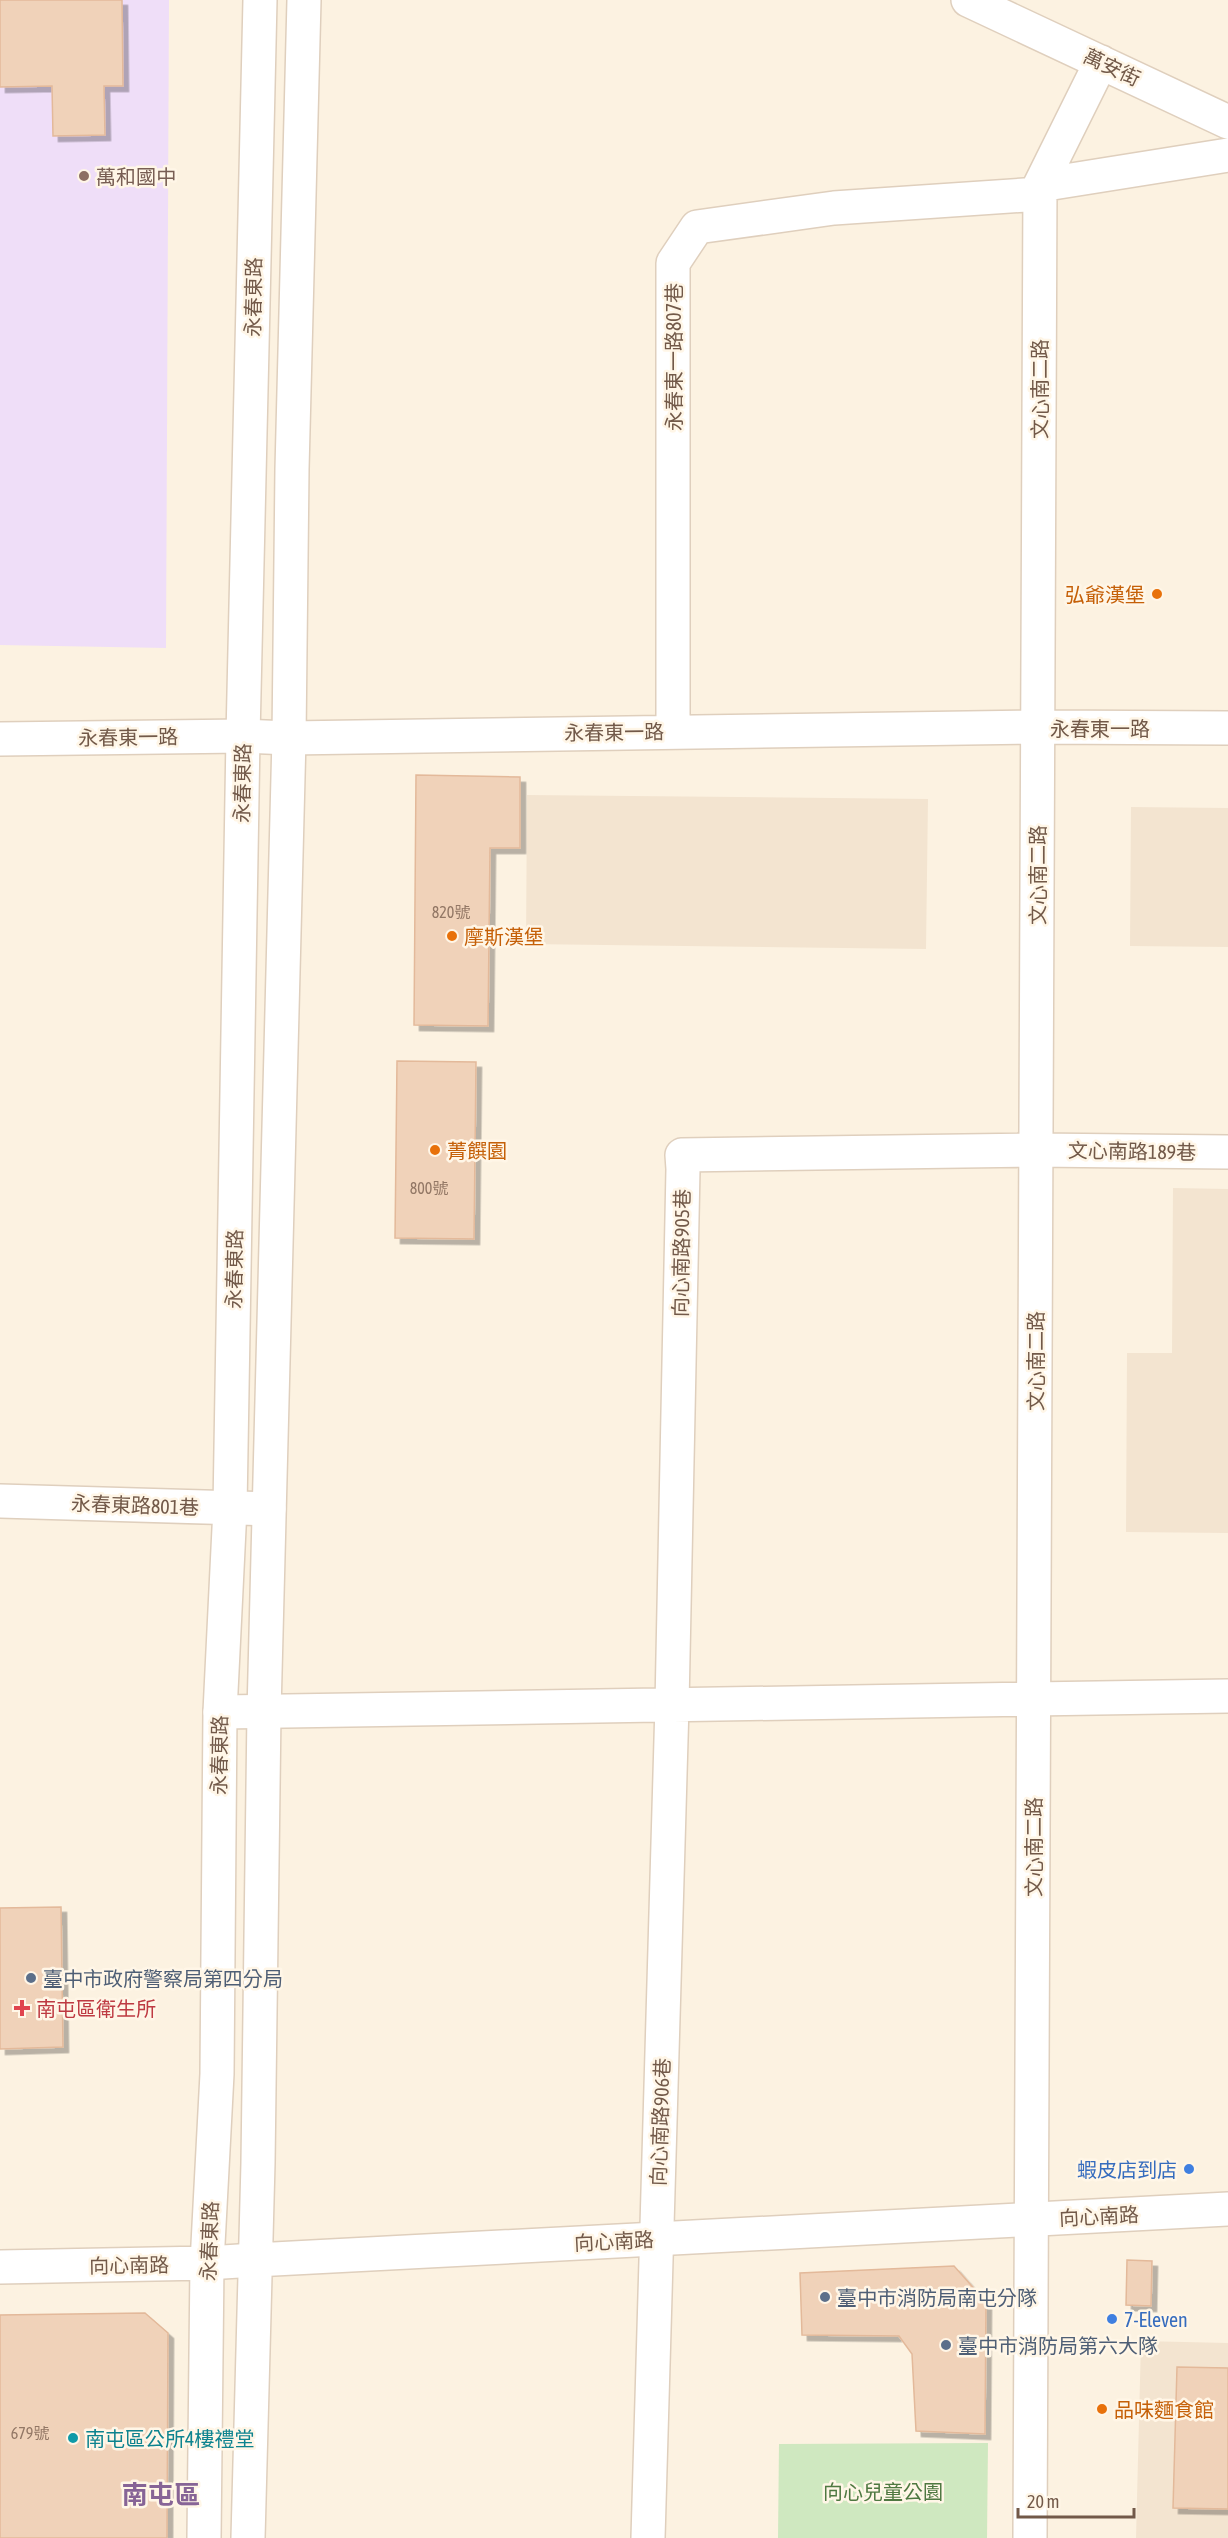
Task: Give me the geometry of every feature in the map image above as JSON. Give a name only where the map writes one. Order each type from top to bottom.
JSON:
[{"type":"street","name":"永春東路","points":[[204,2538],[207,2263],[217,2074],[220,1712],[230,1508],[243,736],[260,0]]},
{"type":"street","name":"永春東路","points":[[248,2538],[264,1712],[289,738],[304,0]]},
{"type":"street","name":"萬安街","points":[[968,0],[1026,12],[1101,62],[1228,122]]},
{"type":"street","points":[[1040,189],[1101,62]]},
{"type":"street","points":[[1040,189],[1228,155]]},
{"type":"street","name":"文心南二路","points":[[1030,2538],[1040,189]]},
{"type":"street","name":"永春東一路807巷","points":[[672,731],[673,263],[697,227],[834,208],[1040,189]]},
{"type":"street","name":"永春東一路","points":[[0,739],[243,736],[289,738],[1038,727],[1228,728]]},
{"type":"street","name":"文心南路189巷","points":[[1035,1149],[1228,1152]]},
{"type":"street","name":"向心南路905巷","points":[[672,1705],[682,1155],[1035,1149]]},
{"type":"street","name":"永春東路801巷","points":[[0,1501],[269,1509]]},
{"type":"street","points":[[220,1712],[1228,1696]]},
{"type":"street","name":"向心南路906巷","points":[[648,2538],[672,1705]]},
{"type":"street","name":"向心南路","points":[[0,2267],[207,2263],[1228,2209]]},
{"type":"shaded area","name":"萬和國中","points":[[0,0],[169,0],[166,648],[0,645]]},
{"type":"shaded area","points":[[527,795],[928,799],[926,949],[526,944]]},
{"type":"shaded area","points":[[1131,807],[1228,808],[1228,947],[1130,946]]},
{"type":"shaded area","points":[[1173,1188],[1228,1189],[1228,1533],[1126,1532],[1127,1353],[1172,1353]]},
{"type":"shaded area","points":[[1141,2341],[1228,2343],[1228,2538],[1136,2538]]},
{"type":"green space","name":"向心兒童公園","points":[[988,2443],[987,2538],[778,2538],[779,2444]]},
{"type":"building","points":[[0,0],[122,0],[123,86],[104,86],[105,135],[53,136],[52,86],[0,87]]},
{"type":"building","name":"摩斯漢堡","points":[[416,775],[520,777],[520,848],[490,848],[488,1026],[414,1025]]},
{"type":"building","name":"菁饌園","points":[[397,1061],[476,1062],[474,1239],[395,1238]]},
{"type":"building","name":"臺中市政府警察局第四分局","points":[[61,1907],[63,2047],[0,2049],[0,1908]]},
{"type":"building","points":[[1127,2260],[1152,2261],[1151,2306],[1126,2305]]},
{"type":"building","name":"臺中市消防局第六大隊","points":[[954,2266],[986,2302],[985,2434],[916,2431],[912,2354],[899,2336],[802,2335],[800,2273]]},
{"type":"building","points":[[145,2313],[168,2333],[167,2538],[0,2538],[0,2315]]},
{"type":"building","points":[[1177,2367],[1228,2368],[1228,2509],[1173,2508]]},
{"type":"place","name":"萬和國中","points":[[84,176]]},
{"type":"place","name":"弘爺漢堡","points":[[1157,594]]},
{"type":"place","name":"摩斯漢堡","points":[[452,936]]},
{"type":"place","name":"菁饌園","points":[[435,1150]]},
{"type":"place","name":"臺中市政府警察局第四分局","points":[[31,1978]]},
{"type":"place","name":"南屯區衛生所","points":[[22,2008]]},
{"type":"place","name":"蝦皮店到店","points":[[1189,2169]]},
{"type":"place","name":"臺中市消防局南屯分隊","points":[[825,2297]]},
{"type":"place","name":"7-Eleven","points":[[1112,2319]]},
{"type":"place","name":"臺中市消防局第六大隊","points":[[946,2345]]},
{"type":"place","name":"品味麵食館","points":[[1102,2409]]},
{"type":"place","name":"南屯區公所4樓禮堂","points":[[73,2438]]},
{"type":"district","name":"南屯區","points":[[161,2495]]}]
